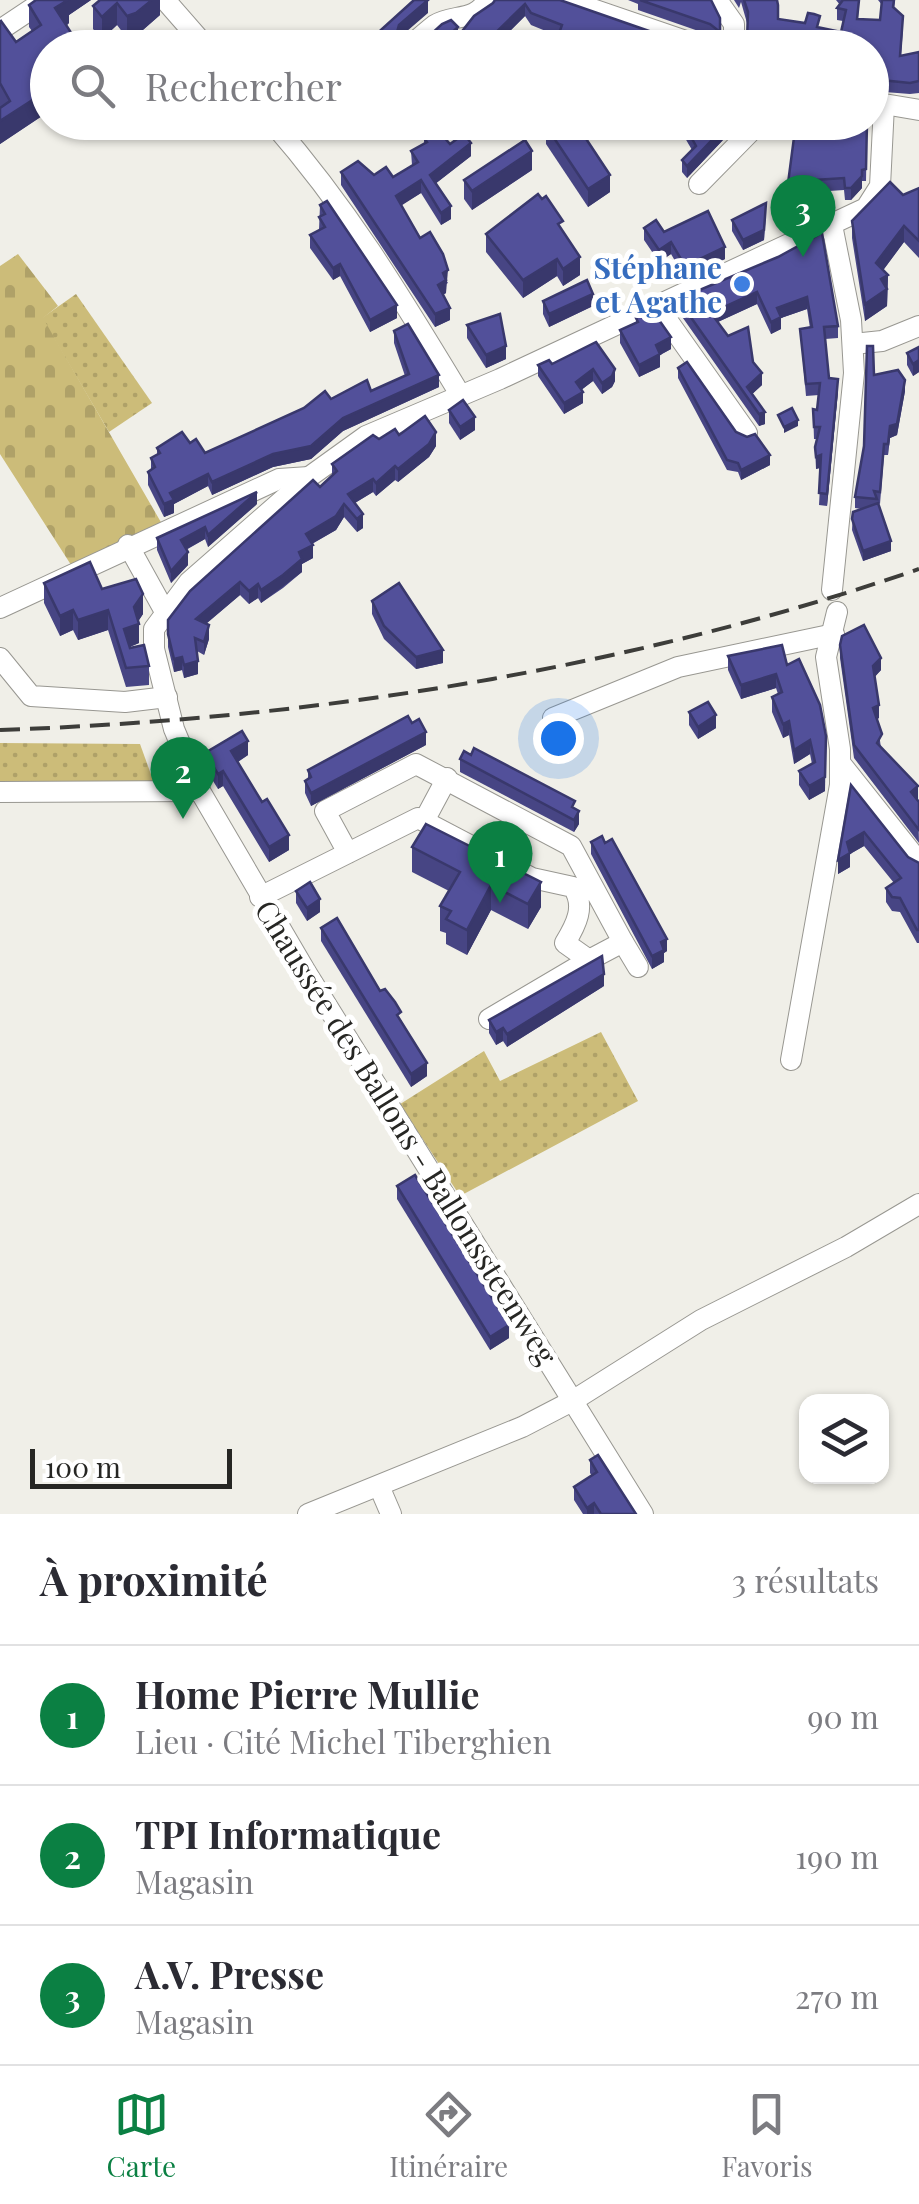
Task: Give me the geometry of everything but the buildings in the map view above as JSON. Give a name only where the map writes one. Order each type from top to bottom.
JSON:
[{"type":"street","points":[[0,30],[44,0]]},
{"type":"street","points":[[165,0],[191,30]]},
{"type":"street","points":[[429,30],[439,22],[464,19],[483,8],[487,0]]},
{"type":"street","points":[[566,0],[654,30]]},
{"type":"street","points":[[717,0],[734,30]]},
{"type":"street","points":[[889,105],[919,110]]},
{"type":"street","points":[[286,140],[362,234],[461,396]]},
{"type":"street","points":[[699,184],[742,140]]},
{"type":"street","points":[[128,545],[164,610],[189,582],[309,477],[366,436],[658,307],[866,208],[878,194],[878,140]]},
{"type":"street","points":[[832,225],[854,344],[854,383],[832,590]]},
{"type":"street","points":[[658,307],[748,433]]},
{"type":"street","points":[[854,344],[882,341],[919,326]]},
{"type":"street","points":[[0,608],[128,545],[279,479],[309,477]]},
{"type":"street","name":"Chaussée des Ballons - Ballonssteenweg","points":[[164,610],[154,629],[154,648],[179,745],[200,791],[260,897],[644,1514]]},
{"type":"street","points":[[791,1060],[841,764],[826,657],[837,612]]},
{"type":"street","points":[[552,718],[678,667],[834,634]]},
{"type":"street","points":[[0,658],[31,696],[125,702],[167,697]]},
{"type":"street","points":[[348,853],[325,811],[416,764],[571,846],[638,968]]},
{"type":"street","points":[[841,764],[919,862]]},
{"type":"street","points":[[424,821],[447,778]]},
{"type":"street","points":[[0,792],[200,791]]},
{"type":"street","points":[[260,897],[418,818],[532,878],[573,887],[580,898],[579,909],[565,943],[589,960]]},
{"type":"street","points":[[489,1020],[623,942]]},
{"type":"street","points":[[308,1514],[522,1427],[574,1400],[701,1320],[846,1247],[919,1204]]},
{"type":"street","points":[[379,1486],[391,1514]]},
{"type":"green space","points":[[18,254],[58,306],[43,318],[162,524],[73,568],[0,454],[0,266]]},
{"type":"green space","points":[[76,294],[152,403],[109,432],[42,318]]},
{"type":"green space","points":[[0,743],[140,744],[161,802],[0,801]]},
{"type":"green space","points":[[601,1032],[638,1101],[460,1196],[422,1138],[386,1113],[484,1051],[500,1081]]},
{"type":"railway","points":[[0,730],[234,715],[466,684],[694,636],[919,569]]},
{"type":"place","name":"A.V. Presse","points":[[803,257]]},
{"type":"place","name":"Stéphane et Agathe","points":[[742,284]]},
{"type":"place","name":"TPI Informatique","points":[[183,819]]},
{"type":"place","name":"Home Pierre Mullie","points":[[500,903]]}]
